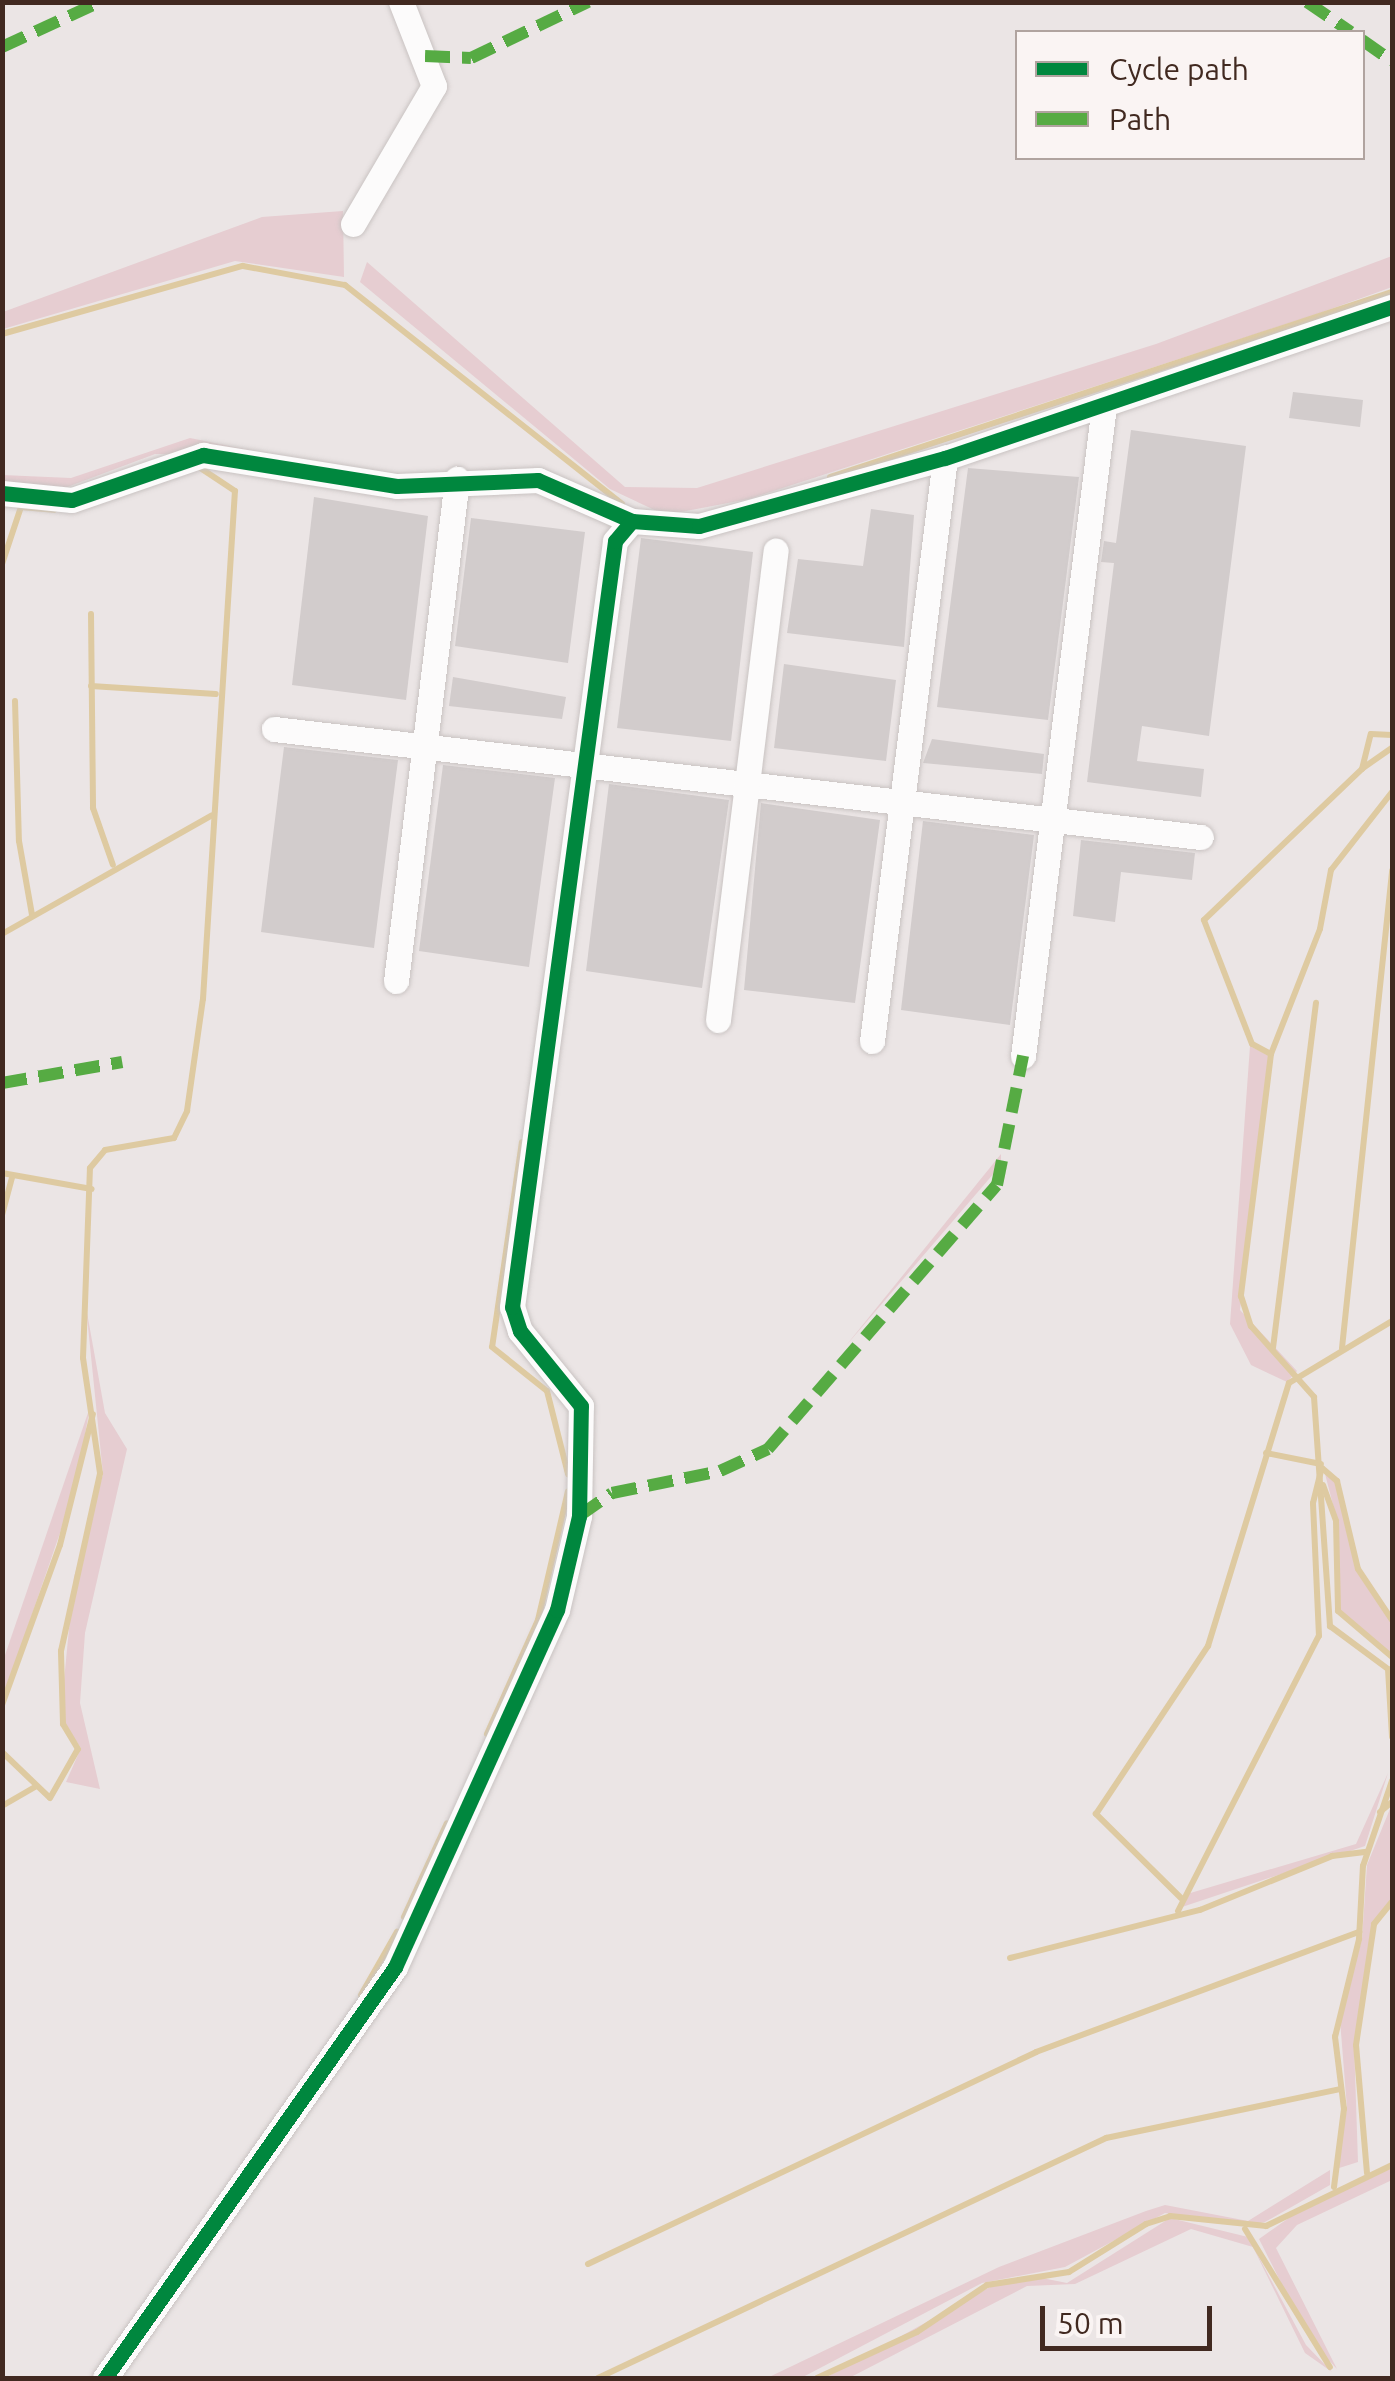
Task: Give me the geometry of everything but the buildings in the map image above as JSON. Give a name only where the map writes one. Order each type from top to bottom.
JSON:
[{"type":"street","points":[[353,224],[434,86],[401,2]]},
{"type":"street","points":[[2,493],[72,500],[202,455],[398,486],[457,479],[538,480],[632,521],[664,528],[732,520],[945,458],[1392,307]]},
{"type":"street","points":[[1024,1056],[1056,821],[1104,406]]},
{"type":"street","points":[[872,1041],[945,458]]},
{"type":"street","points":[[396,981],[421,746],[457,479]]},
{"type":"street","points":[[105,2378],[395,1967],[556,1610],[580,1516],[582,1406],[520,1330],[512,1306],[588,766],[615,541],[632,521]]},
{"type":"street","points":[[718,1020],[776,551]]},
{"type":"street","points":[[274,728],[1201,838]]},
{"type":"shaded area","points":[[343,211],[344,277],[235,261],[3,329],[3,312],[262,217]]},
{"type":"shaded area","points":[[1392,256],[1392,287],[1317,314],[749,499],[665,515],[610,489],[360,282],[367,262],[625,487],[697,488],[1156,344]]},
{"type":"shaded area","points":[[190,438],[268,454],[155,454],[62,489],[3,485],[2,475],[71,478]]},
{"type":"shaded area","points":[[1250,1046],[1269,1056],[1240,1310],[1297,1371],[1287,1382],[1251,1365],[1230,1324]]},
{"type":"shaded area","points":[[1001,1154],[1001,1165],[844,1348]]},
{"type":"shaded area","points":[[86,1307],[105,1413],[127,1449],[85,1633],[80,1703],[100,1789],[66,1782],[81,1748],[65,1724],[63,1691],[74,1577],[103,1474]]},
{"type":"shaded area","points":[[90,1407],[75,1489],[3,1699],[3,1661]]},
{"type":"shaded area","points":[[1324,1470],[1335,1481],[1356,1569],[1392,1623],[1392,1654],[1339,1611],[1337,1520]]},
{"type":"shaded area","points":[[1388,1773],[1365,1846],[1182,1907],[1187,1894],[1356,1844]]},
{"type":"shaded area","points":[[1392,1804],[1392,1899],[1373,1923],[1354,2043],[1358,2162],[1336,2169],[1347,2108],[1340,2020],[1362,1939],[1367,1865]]},
{"type":"shaded area","points":[[1392,2168],[1392,2180],[1297,2225],[1276,2248],[1337,2369],[1310,2340],[1259,2239],[1310,2203]]},
{"type":"shaded area","points":[[1330,2170],[1330,2185],[1265,2222],[1246,2226],[1165,2213],[1065,2267],[982,2283],[801,2378],[767,2378],[999,2267],[1146,2211],[1165,2205],[1248,2221]]},
{"type":"shaded area","points":[[1170,2218],[1248,2237],[1306,2345],[1332,2372],[1305,2353],[1253,2247],[1191,2229],[1075,2284],[1027,2286],[849,2378],[825,2378],[992,2286],[1037,2277],[1067,2283]]},
{"type":"waterway","points":[[2,334],[243,266],[345,285],[622,504]]},
{"type":"waterway","points":[[830,477],[1392,292]]},
{"type":"waterway","points":[[2,1752],[50,1798],[78,1749],[63,1724],[61,1651],[100,1473],[83,1358],[90,1168],[105,1150],[174,1138],[187,1111],[203,999],[235,491],[199,467]]},
{"type":"waterway","points":[[2,564],[21,507],[54,510]]},
{"type":"waterway","points":[[91,614],[93,808],[113,865]]},
{"type":"waterway","points":[[91,686],[216,694]]},
{"type":"waterway","points":[[15,701],[19,841],[32,915]]},
{"type":"waterway","points":[[1271,1054],[1252,1044],[1204,920],[1362,769],[1371,734],[1392,735]]},
{"type":"waterway","points":[[1363,768],[1392,748]]},
{"type":"waterway","points":[[1392,792],[1331,870],[1320,929],[1271,1054],[1241,1296],[1251,1326],[1314,1397],[1330,1626],[1388,1669],[1392,1737]]},
{"type":"waterway","points":[[2,934],[212,815]]},
{"type":"waterway","points":[[1342,1348],[1392,871]]},
{"type":"waterway","points":[[1273,1348],[1316,1003]]},
{"type":"waterway","points":[[522,1142],[492,1347],[547,1391],[568,1474]]},
{"type":"waterway","points":[[2,1173],[92,1189]]},
{"type":"waterway","points":[[2,1215],[12,1177]]},
{"type":"waterway","points":[[1181,1898],[1096,1814],[1208,1646],[1289,1383],[1392,1321]]},
{"type":"waterway","points":[[2,1705],[60,1545],[93,1414]]},
{"type":"waterway","points":[[1266,1453],[1321,1464]]},
{"type":"waterway","points":[[1178,1911],[1319,1636],[1313,1503],[1322,1468],[1337,1481],[1358,1569],[1392,1620]]},
{"type":"waterway","points":[[1323,1485],[1336,1521],[1338,1611],[1392,1657]]},
{"type":"waterway","points":[[487,1734],[538,1620],[568,1491]]},
{"type":"waterway","points":[[1334,2187],[1344,2109],[1335,2037],[1359,1939],[1363,1866],[1392,1781]]},
{"type":"waterway","points":[[2,1806],[35,1787]]},
{"type":"waterway","points":[[1380,1812],[1392,1802]]},
{"type":"waterway","points":[[404,1917],[447,1823]]},
{"type":"waterway","points":[[1010,1958],[1200,1910],[1332,1856],[1367,1852]]},
{"type":"waterway","points":[[1367,2173],[1356,2045],[1374,1924],[1392,1902]]},
{"type":"waterway","points":[[361,1995],[397,1932]]},
{"type":"waterway","points":[[588,2264],[1036,2052],[1359,1932]]},
{"type":"waterway","points":[[598,2378],[1106,2138],[1340,2089]]},
{"type":"waterway","points":[[817,2378],[917,2332],[987,2285],[1069,2272],[1146,2224],[1170,2216],[1266,2226],[1392,2165]]},
{"type":"waterway","points":[[1245,2229],[1330,2367]]},
{"type":"marked path","points":[[2,47],[100,2]]},
{"type":"marked path","points":[[425,56],[471,58],[588,2]]},
{"type":"marked path","points":[[1307,2],[1348,30]]},
{"type":"marked path","points":[[1365,42],[1392,61]]},
{"type":"marked path","points":[[579,1516],[612,1493],[720,1471],[768,1449],[997,1185],[1023,1056]]},
{"type":"marked path","points":[[2,1083],[122,1062]]},
{"type":"cycle path","points":[[2,493],[72,500],[203,455],[397,486],[538,480],[632,521],[699,526],[945,458],[1392,307]]},
{"type":"cycle path","points":[[105,2378],[395,1967],[557,1610],[579,1516],[581,1406],[520,1331],[512,1307],[615,541],[632,521]]}]
